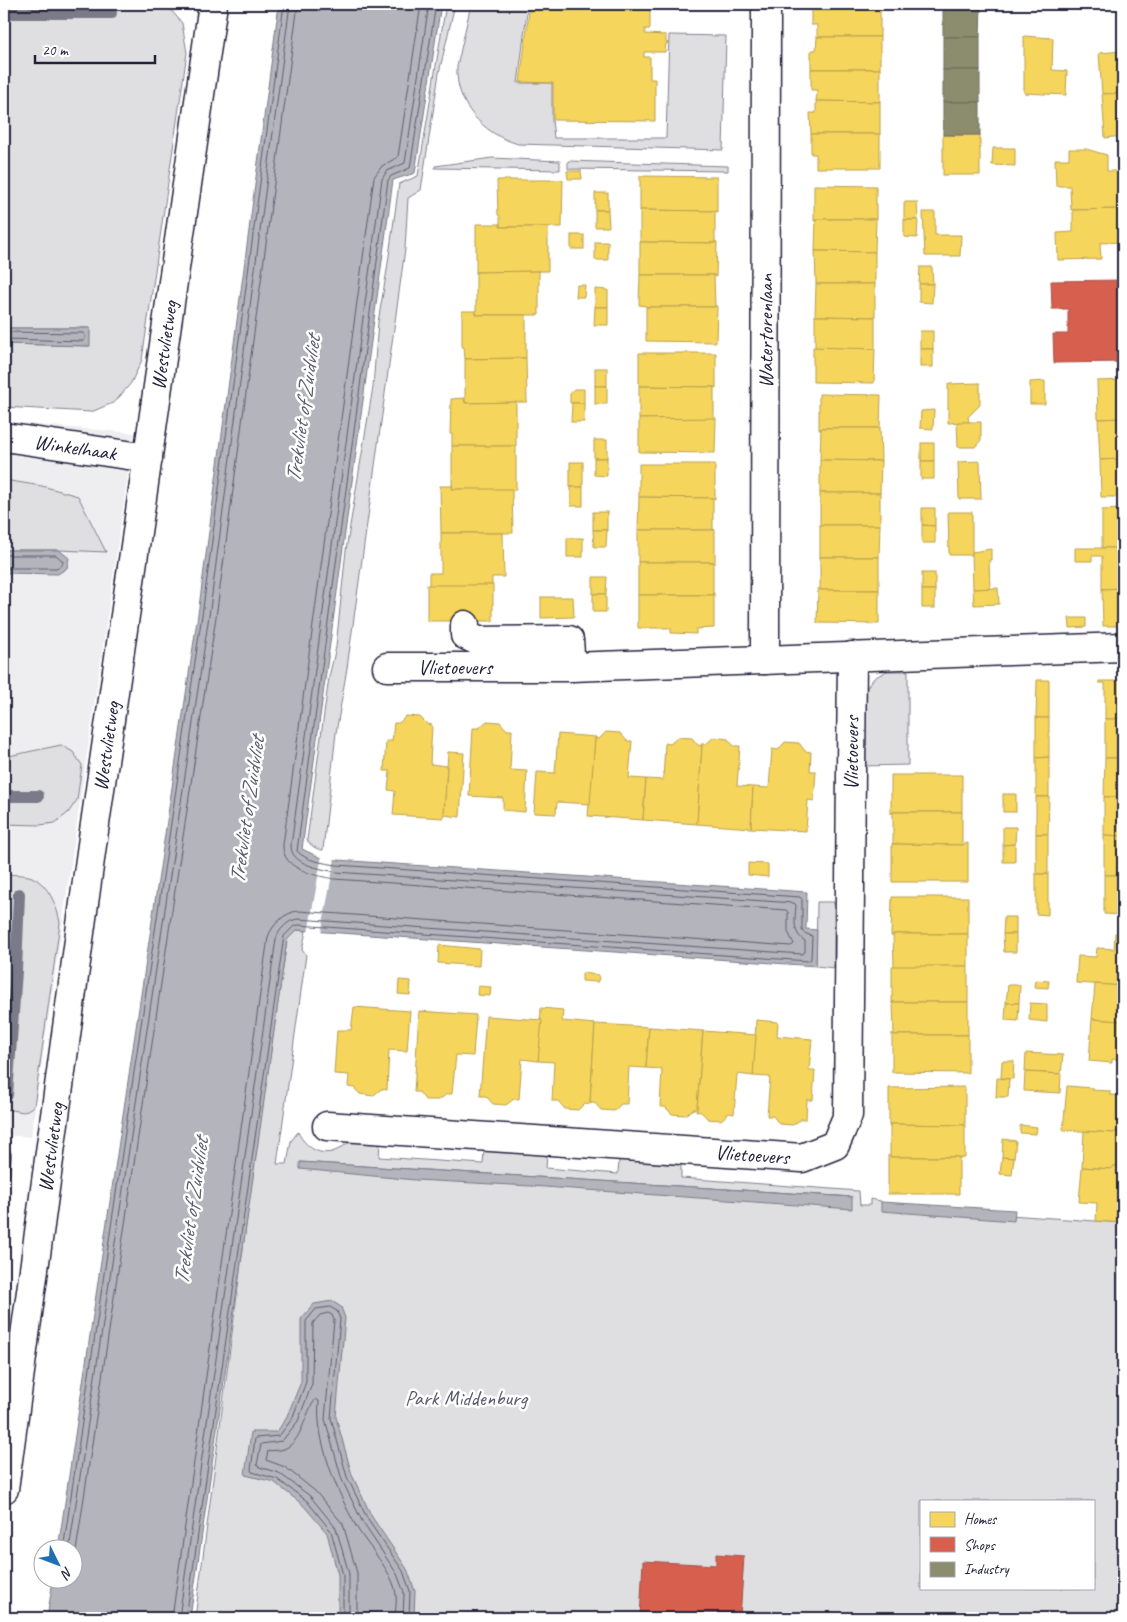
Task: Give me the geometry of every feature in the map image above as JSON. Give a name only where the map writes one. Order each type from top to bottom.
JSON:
[{"type":"street","name":"Westvlietweg","points":[[4,1489],[91,852],[213,4]]},
{"type":"street","name":"Watertorenlaan","points":[[765,660],[766,4]]},
{"type":"street","name":"Winkelhaak","points":[[4,437],[148,458]]},
{"type":"street","points":[[464,625],[465,635],[478,641],[569,640],[571,667]]},
{"type":"street","name":"Vlietoevers","points":[[387,667],[571,667],[1123,647]]},
{"type":"street","name":"Vlietoevers","points":[[327,1126],[802,1158],[835,1145],[848,1115],[852,656]]},
{"type":"shaded area","points":[[4,422],[134,433],[31,1137],[4,1135]]},
{"type":"green space","points":[[4,4],[166,4],[182,23],[187,53],[142,360],[131,383],[115,402],[91,412],[4,407],[4,344],[89,346],[90,328],[4,328],[4,18],[115,18],[116,6]]},
{"type":"green space","points":[[446,4],[455,4],[439,73],[421,190],[408,198],[405,249],[347,668],[336,733],[323,850],[321,850],[314,847],[307,840],[329,677],[336,647],[346,550],[373,387],[378,322],[399,184],[418,176]]},
{"type":"green space","points":[[471,4],[528,4],[518,83],[552,83],[554,138],[666,138],[669,35],[726,36],[723,150],[518,144],[493,133],[474,116],[466,105],[458,81],[457,67]]},
{"type":"green space","points":[[492,158],[560,161],[560,170],[435,168],[435,166]]},
{"type":"green space","points":[[568,161],[728,166],[728,171],[568,169]]},
{"type":"green space","points":[[4,480],[42,486],[78,496],[106,552],[4,550]]},
{"type":"green space","points":[[887,671],[908,671],[908,765],[863,766],[863,697],[874,678]]},
{"type":"green space","points":[[61,745],[73,752],[82,765],[77,800],[68,813],[55,823],[40,825],[4,824],[4,757]]},
{"type":"green space","points":[[4,874],[29,876],[43,885],[57,910],[60,923],[34,1106],[24,1112],[4,1109]]},
{"type":"green space","points":[[817,902],[834,902],[834,968],[816,966]]},
{"type":"green space","name":"Park Middenburg","points":[[297,930],[306,931],[302,950],[306,955],[277,1164],[287,1164],[291,1141],[298,1132],[314,1150],[325,1153],[337,1150],[354,1141],[361,1141],[380,1143],[379,1157],[483,1164],[484,1151],[547,1155],[546,1168],[618,1174],[619,1160],[681,1165],[681,1178],[859,1191],[860,1205],[870,1205],[870,1199],[881,1201],[882,1206],[1123,1223],[1123,1618],[195,1618],[251,1187],[287,940]],"holes":[[[300,1162],[852,1197],[300,1163]]]},
{"type":"water","name":"Trekvliet of Zuidvliet","points":[[279,4],[441,4],[415,173],[393,180],[302,849],[319,857],[337,860],[807,892],[806,929],[817,930],[816,966],[297,930],[287,940],[190,1618],[47,1618],[51,1590],[82,1590],[82,1540],[59,1540],[199,607]]},
{"type":"water","points":[[4,328],[90,328],[90,346],[4,344]]},
{"type":"water","points":[[4,550],[59,550],[69,558],[67,568],[58,574],[4,573]]},
{"type":"water","points":[[300,1162],[852,1197],[852,1209],[531,1186],[415,1180],[300,1169]]},
{"type":"water","points":[[881,1202],[1015,1210],[1014,1221],[881,1211]]},
{"type":"water","points":[[332,1301],[341,1307],[345,1318],[336,1417],[352,1475],[372,1517],[407,1569],[415,1591],[414,1618],[338,1618],[338,1575],[327,1533],[303,1505],[274,1482],[245,1475],[251,1432],[277,1432],[287,1416],[301,1382],[301,1319],[314,1304]]},
{"type":"pier","points":[[322,855],[335,858],[321,934],[308,933]]},
{"type":"building: Homes","points":[[530,4],[655,4],[655,7],[650,8],[650,29],[645,29],[645,34],[666,35],[666,42],[668,43],[666,44],[665,52],[644,52],[644,57],[650,57],[650,79],[655,79],[655,121],[553,120],[553,83],[520,82]]},
{"type":"building: Homes","points":[[811,4],[880,4],[880,5]]},
{"type":"building: Homes","points":[[811,4],[880,5],[880,37],[817,37],[817,25],[811,25]]},
{"type":"building: Homes","points":[[1024,36],[1053,38],[1052,70],[1067,71],[1066,95],[1024,93]]},
{"type":"building: Homes","points":[[817,37],[880,37],[880,69],[811,69],[811,50],[816,50]]},
{"type":"building: Homes","points":[[1123,51],[1123,93],[1102,94],[1099,53]]},
{"type":"building: Homes","points":[[811,69],[880,69],[880,102],[816,101],[817,90],[811,90]]},
{"type":"building: Homes","points":[[1123,93],[1123,136],[1105,138],[1102,94]]},
{"type":"building: Homes","points":[[816,101],[880,102],[880,134],[811,134],[810,113],[816,113]]},
{"type":"building: Homes","points":[[811,134],[880,134],[880,168],[816,168],[816,154],[811,154]]},
{"type":"building: Homes","points":[[943,135],[980,135],[980,175],[943,175]]},
{"type":"building: Homes","points":[[993,148],[1015,148],[1015,166],[992,165]]},
{"type":"building: Homes","points":[[1069,149],[1086,149],[1107,155],[1107,171],[1123,171],[1123,209],[1071,210],[1070,186],[1056,186],[1055,159],[1069,159]]},
{"type":"building: Homes","points":[[567,171],[581,171],[582,179],[568,179]]},
{"type":"building: Homes","points":[[640,176],[717,177],[717,212],[640,210]]},
{"type":"building: Homes","points":[[497,180],[563,180],[562,227],[500,227]]},
{"type":"building: Homes","points":[[814,185],[876,186],[876,219],[816,219],[814,221]]},
{"type":"building: Homes","points":[[595,193],[608,193],[608,210],[595,210]]},
{"type":"building: Homes","points":[[904,202],[917,202],[918,220],[904,220]]},
{"type":"building: Homes","points":[[1123,209],[1123,242],[1100,243],[1101,259],[1058,260],[1057,233],[1073,232],[1073,210]]},
{"type":"building: Homes","points":[[595,210],[608,210],[609,227],[595,227]]},
{"type":"building: Homes","points":[[640,210],[715,211],[715,243],[640,242]]},
{"type":"building: Homes","points":[[923,212],[935,212],[935,235],[961,235],[960,256],[925,256]]},
{"type":"building: Homes","points":[[816,219],[876,219],[875,252],[815,251]]},
{"type":"building: Homes","points":[[904,220],[918,220],[917,238],[904,237]]},
{"type":"building: Homes","points":[[476,224],[500,224],[500,227],[548,227],[548,271],[476,272]]},
{"type":"building: Homes","points":[[571,235],[584,235],[584,249],[571,249]]},
{"type":"building: Homes","points":[[715,241],[717,242],[716,277],[714,275],[640,275],[640,242],[715,243]]},
{"type":"building: Homes","points":[[595,242],[608,242],[608,260],[595,260]]},
{"type":"building: Homes","points":[[815,251],[875,252],[875,284],[816,284]]},
{"type":"building: Homes","points":[[920,267],[932,267],[933,284],[919,284]]},
{"type":"building: Homes","points":[[539,271],[539,315],[476,315],[476,272]]},
{"type":"building: Homes","points":[[640,275],[714,275],[715,307],[646,307],[639,305]]},
{"type":"building: Homes","points":[[816,284],[875,284],[875,317],[815,316]]},
{"type":"building: Homes","points":[[919,284],[933,284],[932,303],[919,302]]},
{"type":"building: Homes","points":[[577,285],[585,285],[584,297],[576,297]]},
{"type":"building: Homes","points":[[595,289],[608,290],[608,307],[595,307]]},
{"type":"building: Homes","points":[[717,306],[716,342],[646,341],[646,307]]},
{"type":"building: Homes","points":[[595,307],[608,307],[608,325],[594,325]]},
{"type":"building: Homes","points":[[462,311],[476,311],[476,315],[526,315],[526,358],[465,359],[464,347],[462,347]]},
{"type":"building: Homes","points":[[815,316],[875,317],[875,349],[815,348]]},
{"type":"building: Homes","points":[[920,331],[933,331],[933,349],[920,349]]},
{"type":"building: Homes","points":[[813,347],[875,349],[874,383],[813,382]]},
{"type":"building: Homes","points":[[920,349],[933,349],[933,367],[920,367]]},
{"type":"building: Homes","points":[[639,353],[716,353],[716,388],[639,386]]},
{"type":"building: Homes","points":[[526,358],[527,402],[465,403],[465,359]]},
{"type":"building: Homes","points":[[595,368],[607,368],[607,386],[595,386]]},
{"type":"building: Homes","points":[[1123,380],[1123,418],[1098,419],[1097,381]]},
{"type":"building: Homes","points":[[1045,381],[1045,404],[1030,404],[1030,382]]},
{"type":"building: Homes","points":[[980,383],[980,405],[968,417],[969,422],[948,423],[948,384]]},
{"type":"building: Homes","points":[[595,386],[607,386],[607,404],[595,404]]},
{"type":"building: Homes","points":[[639,386],[714,387],[714,419],[639,419]]},
{"type":"building: Homes","points":[[574,389],[584,389],[584,403],[570,403],[570,394]]},
{"type":"building: Homes","points":[[819,394],[881,395],[880,428],[821,428],[819,430]]},
{"type":"building: Homes","points":[[464,398],[465,403],[516,402],[516,446],[452,446],[452,434],[450,434],[451,399]]},
{"type":"building: Homes","points":[[572,403],[584,403],[584,422],[571,422]]},
{"type":"building: Homes","points":[[934,410],[933,429],[920,428],[921,411]]},
{"type":"building: Homes","points":[[716,418],[715,453],[639,452],[639,419]]},
{"type":"building: Homes","points":[[1123,418],[1123,459],[1100,460],[1098,419]]},
{"type":"building: Homes","points":[[957,422],[981,422],[981,440],[975,447],[958,447]]},
{"type":"building: Homes","points":[[821,428],[880,428],[881,461],[820,460]]},
{"type":"building: Homes","points":[[594,440],[607,440],[607,458],[594,458]]},
{"type":"building: Homes","points":[[921,443],[934,443],[934,461],[921,461]]},
{"type":"building: Homes","points":[[452,446],[516,446],[516,490],[452,489]]},
{"type":"building: Homes","points":[[594,458],[607,458],[607,476],[594,475]]},
{"type":"building: Homes","points":[[1123,459],[1123,497],[1101,497],[1100,460]]},
{"type":"building: Homes","points":[[820,460],[881,461],[880,493],[820,493]]},
{"type":"building: Homes","points":[[921,461],[934,461],[934,479],[921,479]]},
{"type":"building: Homes","points":[[980,461],[981,499],[959,499],[958,462]]},
{"type":"building: Homes","points":[[570,462],[583,462],[583,487],[570,487]]},
{"type":"building: Homes","points":[[639,464],[715,464],[715,499],[639,497]]},
{"type":"building: Homes","points":[[440,486],[453,486],[452,489],[512,489],[513,533],[441,533]]},
{"type":"building: Homes","points":[[571,487],[583,487],[583,506],[571,506]]},
{"type":"building: Homes","points":[[820,493],[880,493],[880,525],[820,525]]},
{"type":"building: Homes","points":[[639,497],[713,498],[713,529],[715,530],[638,530]]},
{"type":"building: Homes","points":[[922,508],[935,508],[935,526],[922,525]]},
{"type":"building: Homes","points":[[1123,509],[1123,548],[1102,548],[1102,510]]},
{"type":"building: Homes","points":[[593,512],[607,512],[607,530],[593,530]]},
{"type":"building: Homes","points":[[948,512],[972,512],[972,555],[949,555]]},
{"type":"building: Homes","points":[[820,525],[880,525],[879,557],[820,557]]},
{"type":"building: Homes","points":[[922,525],[935,526],[935,543],[922,543]]},
{"type":"building: Homes","points":[[593,530],[607,530],[606,547],[594,547]]},
{"type":"building: Homes","points":[[638,530],[715,530],[715,564],[713,562],[638,562]]},
{"type":"building: Homes","points":[[441,533],[503,533],[504,577],[492,577],[492,585],[429,586],[429,573],[441,573]]},
{"type":"building: Homes","points":[[567,538],[583,538],[583,557],[567,557]]},
{"type":"building: Homes","points":[[1075,548],[1123,548],[1123,588],[1102,589],[1102,556],[1092,556],[1092,561],[1075,561]]},
{"type":"building: Homes","points":[[991,549],[991,560],[989,560],[990,589],[973,589],[972,552]]},
{"type":"building: Homes","points":[[820,557],[879,557],[879,590],[820,590]]},
{"type":"building: Homes","points":[[638,562],[713,562],[713,595],[638,595]]},
{"type":"building: Homes","points":[[922,573],[935,573],[935,590],[922,590]]},
{"type":"building: Homes","points":[[593,577],[607,577],[606,594],[593,594]]},
{"type":"building: Homes","points":[[427,585],[493,585],[493,621],[427,621]]},
{"type":"building: Homes","points":[[818,588],[820,590],[879,590],[879,624],[817,623]]},
{"type":"building: Homes","points":[[998,588],[999,604],[974,605],[973,589]]},
{"type":"building: Homes","points":[[1123,588],[1123,626],[1103,626],[1102,589]]},
{"type":"building: Homes","points":[[922,590],[935,590],[935,608],[922,608]]},
{"type":"building: Homes","points":[[713,593],[714,628],[696,629],[696,634],[671,633],[671,628],[638,628],[638,595],[713,595]]},
{"type":"building: Homes","points":[[593,594],[606,594],[606,612],[593,612]]},
{"type":"building: Homes","points":[[541,597],[573,597],[574,617],[541,618]]},
{"type":"building: Homes","points":[[1069,618],[1086,618],[1086,627],[1070,628]]},
{"type":"building: Homes","points":[[1037,680],[1049,680],[1049,718],[1036,718]]},
{"type":"building: Homes","points":[[1099,681],[1123,681],[1123,719],[1105,719],[1105,683],[1099,683]]},
{"type":"building: Homes","points":[[406,716],[420,717],[427,724],[432,725],[430,764],[447,766],[444,818],[393,815],[395,791],[388,790],[390,771],[384,771],[386,741],[392,741],[394,723],[399,723]]},
{"type":"building: Homes","points":[[1036,718],[1049,718],[1049,757],[1036,758]]},
{"type":"building: Homes","points":[[1105,719],[1123,719],[1123,758],[1105,758]]},
{"type":"building: Homes","points":[[487,721],[500,722],[507,730],[512,730],[510,770],[527,771],[525,812],[503,810],[503,798],[469,796],[473,728],[479,728]]},
{"type":"building: Homes","points":[[606,732],[620,733],[627,741],[632,741],[629,778],[646,779],[643,820],[588,816],[595,738],[599,739]]},
{"type":"building: Homes","points":[[558,734],[596,737],[590,804],[557,802],[556,814],[534,813],[537,772],[555,773]]},
{"type":"building: Homes","points":[[678,737],[692,738],[698,745],[702,746],[697,824],[643,820],[646,779],[663,780],[665,743],[670,744]]},
{"type":"building: Homes","points":[[714,737],[728,739],[734,746],[740,746],[737,786],[753,787],[751,828],[697,824],[701,744],[706,744]]},
{"type":"building: Homes","points":[[785,742],[799,743],[805,751],[811,752],[810,771],[816,771],[814,801],[808,800],[806,831],[751,828],[753,787],[769,788],[772,749],[778,750]]},
{"type":"building: Homes","points":[[448,752],[464,753],[460,817],[444,815]]},
{"type":"building: Homes","points":[[1049,757],[1049,797],[1036,797],[1036,758]]},
{"type":"building: Homes","points":[[1105,758],[1123,758],[1123,797],[1104,797]]},
{"type":"building: Homes","points":[[891,775],[962,775],[962,812],[893,812],[891,814]]},
{"type":"building: Homes","points":[[1003,794],[1016,794],[1016,812],[1003,812]]},
{"type":"building: Homes","points":[[1036,797],[1049,797],[1048,834],[1036,834]]},
{"type":"building: Homes","points":[[1104,797],[1123,797],[1123,836],[1104,835]]},
{"type":"building: Homes","points":[[893,812],[962,812],[962,845],[893,844]]},
{"type":"building: Homes","points":[[1003,827],[1016,827],[1015,844],[1003,845]]},
{"type":"building: Homes","points":[[1036,834],[1048,834],[1048,874],[1036,874]]},
{"type":"building: Homes","points":[[1104,835],[1123,836],[1123,875],[1104,875]]},
{"type":"building: Homes","points":[[892,843],[962,845],[968,843],[968,882],[892,882]]},
{"type":"building: Homes","points":[[1015,844],[1015,862],[1003,862],[1003,845]]},
{"type":"building: Homes","points":[[748,863],[768,864],[768,877],[748,875]]},
{"type":"building: Homes","points":[[1036,874],[1048,874],[1048,915],[1036,914]]},
{"type":"building: Homes","points":[[1104,875],[1123,875],[1123,915],[1104,914]]},
{"type":"building: Homes","points":[[892,897],[968,897],[968,934],[893,934],[891,936]]},
{"type":"building: Homes","points":[[1004,917],[1016,917],[1016,934],[1003,934]]},
{"type":"building: Homes","points":[[1115,933],[1123,933],[1123,986],[1076,983],[1078,956],[1096,957],[1097,948],[1114,949]]},
{"type":"building: Homes","points":[[893,934],[968,934],[968,966],[894,967]]},
{"type":"building: Homes","points":[[1003,934],[1016,934],[1016,952],[1004,952]]},
{"type":"building: Homes","points":[[439,945],[480,949],[479,966],[438,963]]},
{"type":"building: Homes","points":[[892,966],[968,966],[968,1002],[893,1002],[892,1004]]},
{"type":"building: Homes","points":[[582,973],[599,975],[598,982],[582,981]]},
{"type":"building: Homes","points":[[399,980],[411,981],[410,995],[398,994]]},
{"type":"building: Homes","points":[[1035,980],[1049,981],[1048,988],[1034,987]]},
{"type":"building: Homes","points":[[1095,984],[1123,986],[1123,1024],[1120,1021],[1092,1019]]},
{"type":"building: Homes","points":[[1008,985],[1020,985],[1019,1003],[1006,1003]]},
{"type":"building: Homes","points":[[478,986],[491,987],[490,996],[477,995]]},
{"type":"building: Homes","points":[[893,1002],[968,1002],[968,1035],[894,1035]]},
{"type":"building: Homes","points":[[1006,1003],[1019,1003],[1018,1021],[1005,1020]]},
{"type":"building: Homes","points":[[1030,1003],[1047,1004],[1047,1022],[1029,1020]]},
{"type":"building: Homes","points":[[354,1007],[410,1011],[407,1051],[389,1050],[387,1090],[381,1089],[373,1096],[360,1094],[354,1088],[348,1087],[349,1075],[334,1074],[337,1030],[351,1030]]},
{"type":"building: Homes","points":[[541,1008],[563,1010],[562,1021],[595,1024],[591,1104],[585,1103],[578,1110],[565,1109],[558,1101],[552,1101],[554,1062],[538,1061]]},
{"type":"building: Homes","points":[[419,1011],[476,1015],[473,1056],[456,1055],[452,1094],[447,1094],[439,1100],[425,1100],[419,1092],[414,1092]]},
{"type":"building: Homes","points":[[486,1016],[542,1020],[538,1061],[522,1059],[519,1099],[514,1099],[506,1105],[493,1104],[486,1096],[480,1096]]},
{"type":"building: Homes","points":[[1092,1019],[1120,1021],[1123,1024],[1123,1060],[1112,1059],[1112,1063],[1089,1061]]},
{"type":"building: Homes","points":[[756,1020],[778,1022],[777,1036],[812,1039],[809,1070],[815,1070],[813,1100],[807,1100],[806,1119],[801,1119],[793,1125],[779,1124],[773,1116],[767,1116],[770,1077],[753,1076]]},
{"type":"building: Homes","points":[[595,1024],[649,1027],[646,1068],[629,1067],[627,1104],[621,1104],[614,1111],[601,1110],[594,1102],[590,1102]]},
{"type":"building: Homes","points":[[649,1027],[703,1031],[697,1109],[693,1109],[685,1115],[672,1114],[665,1107],[660,1107],[662,1069],[646,1068]]},
{"type":"building: Homes","points":[[703,1031],[756,1035],[753,1076],[737,1074],[734,1114],[729,1113],[721,1120],[708,1119],[701,1112],[696,1111]]},
{"type":"building: Homes","points":[[892,1033],[894,1035],[968,1035],[968,1073],[892,1072]]},
{"type":"building: Homes","points":[[1026,1053],[1063,1055],[1061,1074],[1025,1072]]},
{"type":"building: Homes","points":[[1002,1061],[1014,1061],[1013,1079],[1001,1078]]},
{"type":"building: Homes","points":[[1025,1072],[1061,1074],[1060,1093],[1024,1091]]},
{"type":"building: Homes","points":[[997,1078],[1009,1079],[1008,1097],[996,1097]]},
{"type":"building: Homes","points":[[1067,1086],[1110,1091],[1110,1095],[1123,1096],[1123,1131],[1116,1131],[1114,1133],[1063,1130]]},
{"type":"building: Homes","points":[[965,1087],[965,1125],[890,1124],[889,1126],[889,1088]]},
{"type":"building: Homes","points":[[890,1124],[965,1125],[965,1158],[890,1157]]},
{"type":"building: Homes","points":[[1020,1125],[1037,1127],[1036,1134],[1020,1133]]},
{"type":"building: Homes","points":[[1084,1131],[1114,1133],[1116,1131],[1123,1131],[1123,1166],[1114,1166],[1111,1169],[1082,1167]]},
{"type":"building: Homes","points":[[1003,1139],[1016,1141],[1014,1158],[1002,1157]]},
{"type":"building: Homes","points":[[888,1155],[890,1157],[959,1157],[959,1194],[888,1194]]},
{"type":"building: Homes","points":[[1002,1157],[1014,1158],[1012,1175],[1000,1174]]},
{"type":"building: Homes","points":[[1114,1166],[1123,1166],[1123,1223],[1096,1221],[1097,1203],[1079,1202],[1082,1167],[1111,1169]]},
{"type":"building: Shops","points":[[1123,280],[1123,362],[1054,363],[1053,334],[1068,334],[1068,309],[1052,309],[1051,281]]},
{"type":"building: Shops","points":[[716,1554],[744,1556],[740,1618],[640,1618],[643,1561],[716,1565]]},
{"type":"building: Industry","points":[[981,4],[981,5],[943,5]]},
{"type":"building: Industry","points":[[943,5],[981,5],[980,37],[943,37]]},
{"type":"building: Industry","points":[[943,37],[980,37],[980,70],[943,70]]},
{"type":"building: Industry","points":[[943,70],[980,70],[980,102],[943,102]]},
{"type":"building: Industry","points":[[943,102],[980,102],[980,135],[943,135]]},
{"type":"waterway","points":[[4,13],[111,13]]},
{"type":"waterway","points":[[4,796],[38,796]]},
{"type":"waterway","points":[[7,1095],[16,971],[19,894]]},
{"type":"waterway","points":[[4,1175],[6,1155]]}]
